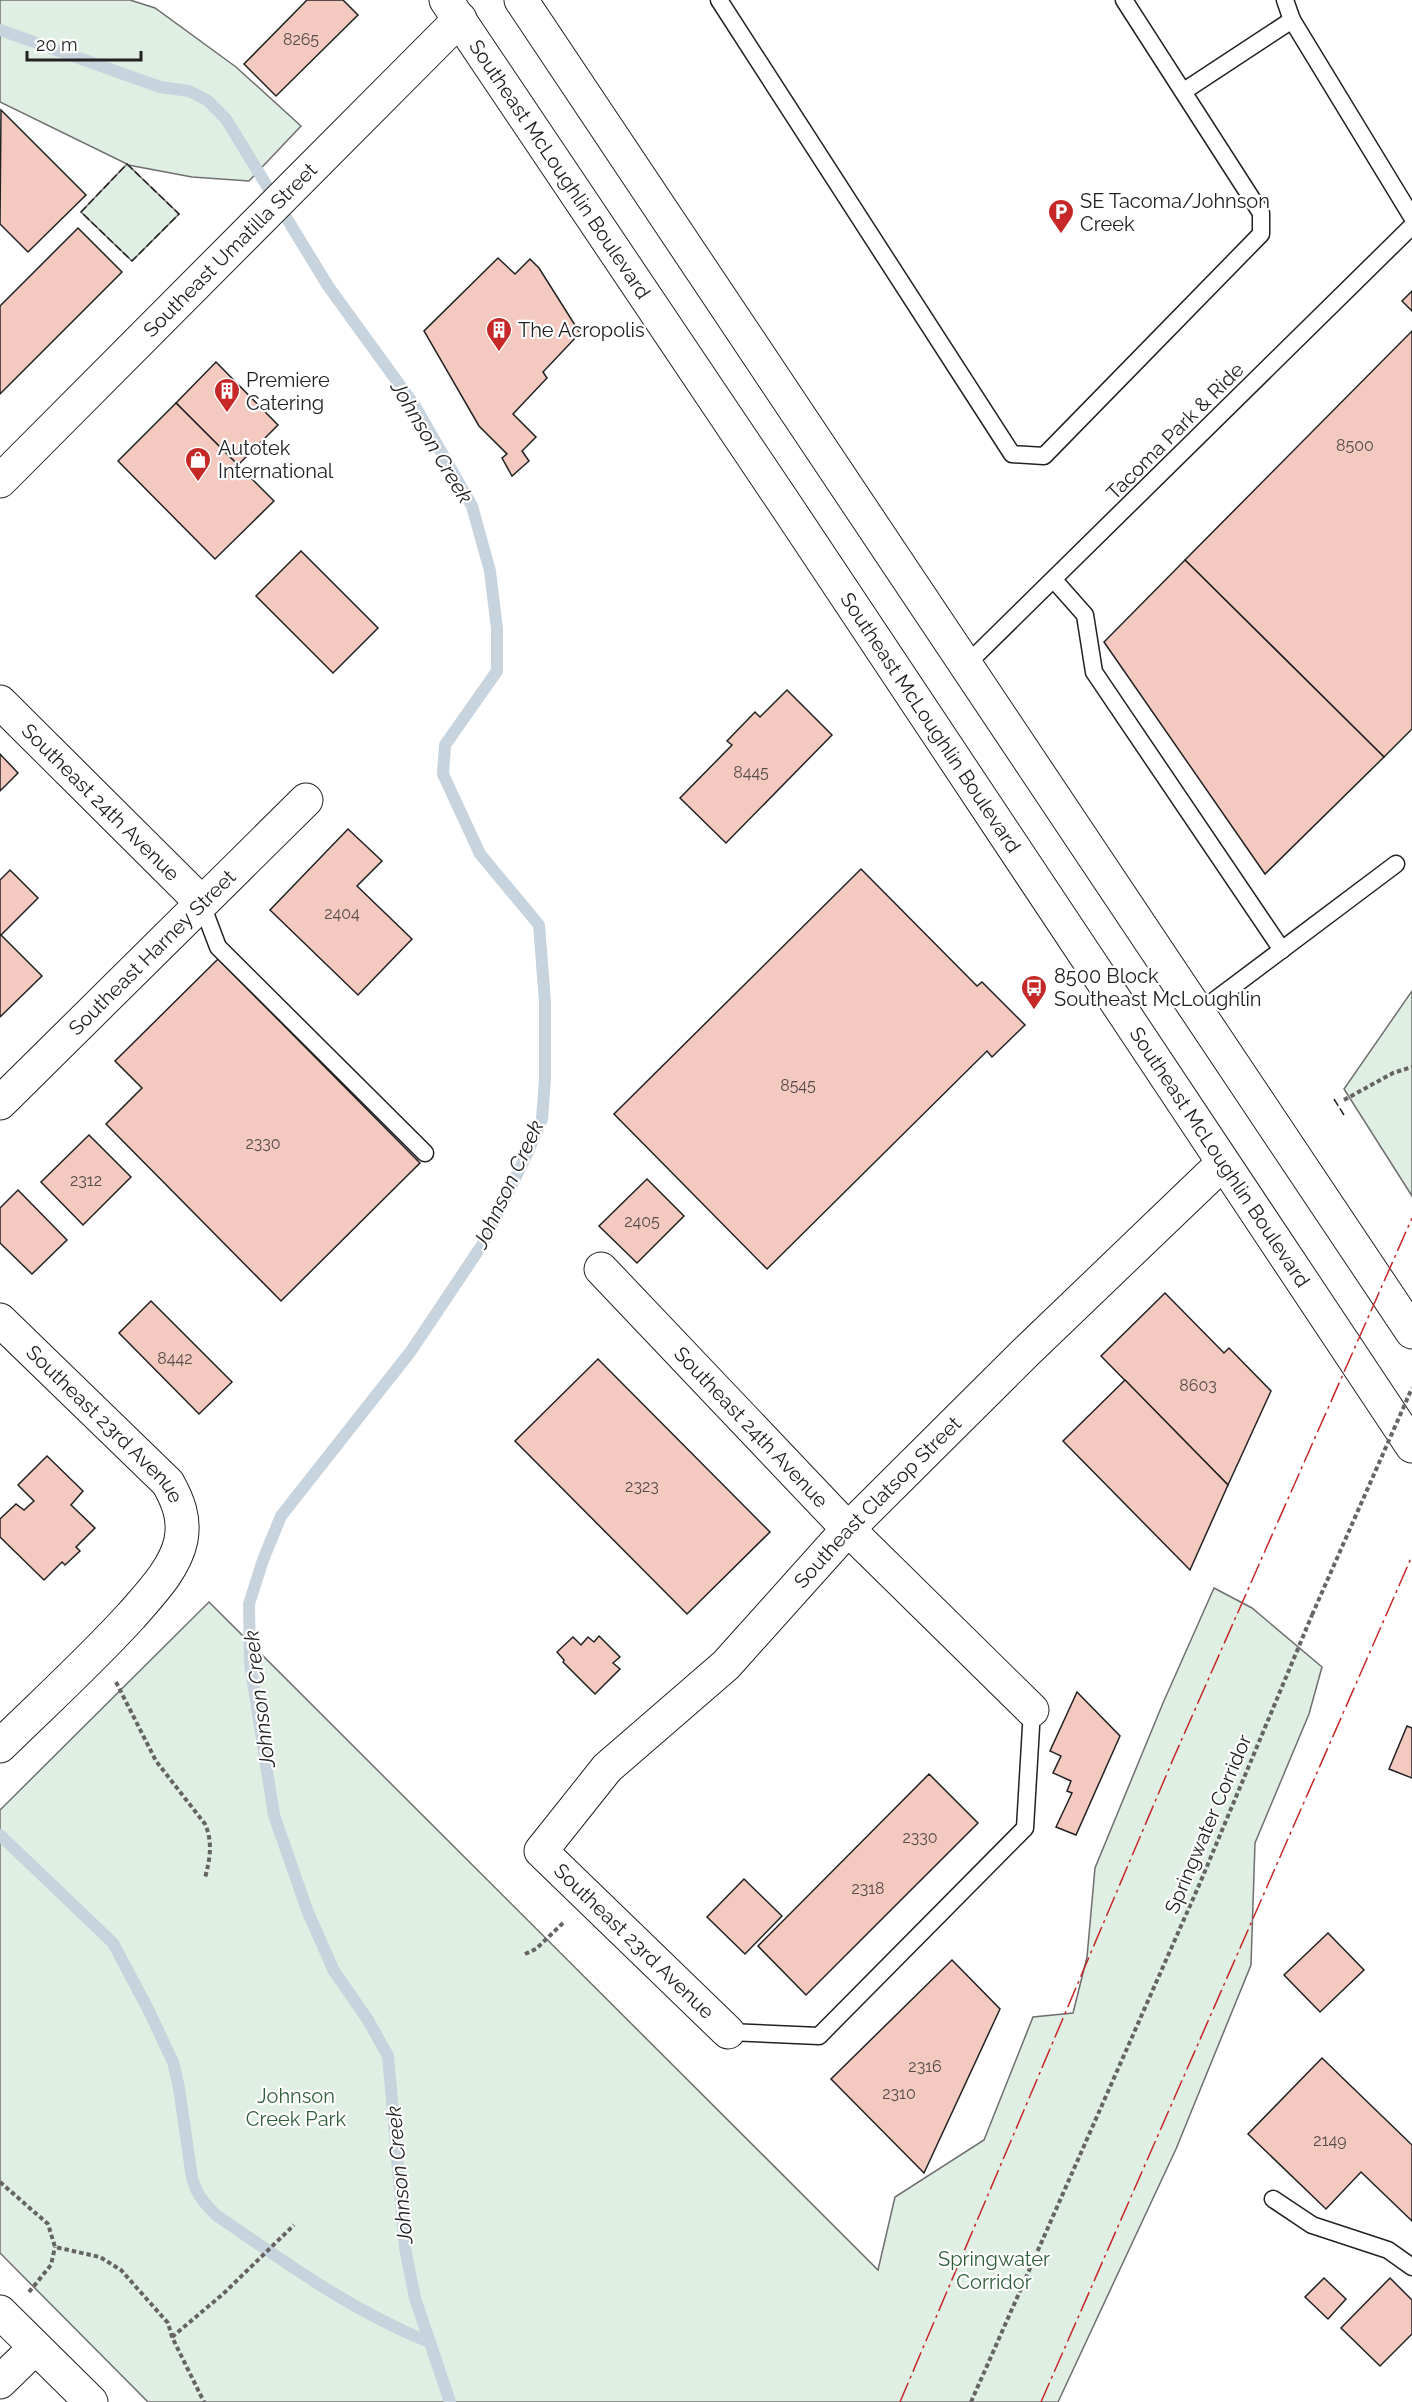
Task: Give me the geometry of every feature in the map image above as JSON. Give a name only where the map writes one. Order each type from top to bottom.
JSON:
[{"type":"main road","points":[[521,0],[1412,1332]]},
{"type":"main road","name":"Southeast Umatilla Street","points":[[0,481],[297,183],[453,10]]},
{"type":"main road","name":"Southeast McLoughlin Boulevard","points":[[453,10],[1412,1446]]},
{"type":"main road","name":"Southeast 24th Avenue","points":[[0,702],[201,902]]},
{"type":"main road","name":"Southeast Harney Street","points":[[0,1103],[306,800]]},
{"type":"main road","name":"Southeast Clatsop Street","points":[[541,1851],[607,1768],[726,1665],[848,1530],[1026,1352],[1223,1163]]},
{"type":"main road","name":"Southeast 24th Avenue","points":[[601,1269],[848,1530],[1032,1710]]},
{"type":"main road","name":"Southeast 23rd Avenue","points":[[0,1320],[168,1483],[178,1501],[183,1526],[176,1555],[153,1591],[93,1658]]},
{"type":"main road","points":[[6,1740],[93,1658]]},
{"type":"main road","name":"Southeast 23rd Avenue","points":[[541,1851],[728,2032]]},
{"type":"main road","points":[[3,2315],[91,2402]]},
{"type":"main road","points":[[0,2382],[35,2348]]},
{"type":"lane","points":[[719,0],[1012,454],[1044,456],[1261,234],[1261,213],[1124,0]]},
{"type":"lane","points":[[1285,0],[1293,20],[1412,217]]},
{"type":"lane","points":[[1184,91],[1293,20]]},
{"type":"lane","name":"Tacoma Park & Ride","points":[[967,664],[1412,226]]},
{"type":"lane","points":[[1054,580],[1085,615],[1094,672],[1282,950]]},
{"type":"lane","points":[[1199,1012],[1396,864]]},
{"type":"lane","points":[[201,902],[218,947],[426,1153]]},
{"type":"lane","points":[[728,2032],[819,2036],[1025,1828],[1032,1710]]},
{"type":"lane","points":[[1273,2199],[1312,2224],[1388,2250],[1412,2267]]},
{"type":"path","points":[[1344,1100],[1393,1073],[1412,1067]]},
{"type":"path","name":"Springwater Corridor","points":[[971,2402],[1200,1883],[1312,1615],[1412,1388]]},
{"type":"path","points":[[93,1658],[114,1678],[156,1761],[206,1824],[210,1835],[210,1855],[205,1878]]},
{"type":"path","points":[[525,1954],[536,1949],[555,1932],[589,1896]]},
{"type":"path","points":[[0,2182],[48,2224],[55,2247],[51,2265],[3,2315]]},
{"type":"path","points":[[172,2337],[223,2294],[294,2225]]},
{"type":"path","points":[[55,2247],[99,2257],[121,2270],[168,2323],[172,2337],[204,2402]]},
{"type":"green space","points":[[0,0],[130,0],[155,8],[236,67],[301,126],[249,181],[192,177],[128,165],[179,214],[132,261],[81,212],[127,164],[0,102]]},
{"type":"green space","points":[[1412,991],[1412,1196],[1344,1089]]},
{"type":"green space","name":"Johnson Creek Park","points":[[1214,1588],[1252,1608],[1322,1667],[1309,1714],[1255,1843],[1251,1965],[1176,2149],[1058,2402],[148,2402],[0,2253],[0,1810],[209,1602],[878,2270],[895,2197],[984,2140],[1033,2017],[1073,2013],[1087,1957],[1095,1868],[1163,1703]]},
{"type":"building","points":[[307,0],[343,0],[358,15],[276,96],[244,64]]},
{"type":"building","points":[[1,110],[86,195],[28,252],[0,224]]},
{"type":"building","points":[[78,228],[122,272],[0,394],[0,306]]},
{"type":"building","name":"The Acropolis","points":[[498,258],[515,274],[530,259],[539,268],[580,333],[543,372],[547,378],[513,414],[536,437],[522,451],[529,461],[512,476],[502,458],[507,454],[479,426],[424,331]]},
{"type":"building","points":[[1412,291],[1412,311],[1402,301]]},
{"type":"building","points":[[1412,331],[1412,729],[1384,757],[1185,560]]},
{"type":"building","name":"Premiere Catering","points":[[216,362],[278,425],[238,465],[176,403]]},
{"type":"building","name":"Autotek International","points":[[176,403],[274,501],[215,559],[118,461]]},
{"type":"building","points":[[301,551],[378,628],[333,673],[256,596]]},
{"type":"building","points":[[1185,560],[1384,757],[1265,874],[1104,642]]},
{"type":"building","points":[[787,690],[832,735],[726,843],[680,798],[732,745],[727,741],[755,712],[760,717]]},
{"type":"building","points":[[0,754],[18,773],[0,791]]},
{"type":"building","points":[[348,829],[382,861],[357,886],[412,939],[358,995],[270,910]]},
{"type":"building","points":[[861,869],[977,986],[982,982],[1025,1025],[992,1057],[987,1051],[767,1269],[614,1114]]},
{"type":"building","points":[[10,870],[38,898],[1,935],[42,976],[0,1017],[0,880]]},
{"type":"building","points":[[218,959],[420,1163],[281,1301],[106,1124],[142,1088],[115,1061]]},
{"type":"building","points":[[89,1135],[131,1177],[83,1225],[41,1182]]},
{"type":"building","points":[[647,1179],[684,1216],[637,1263],[599,1226]]},
{"type":"building","points":[[18,1190],[67,1240],[32,1274],[0,1243],[0,1208]]},
{"type":"building","points":[[1165,1293],[1224,1353],[1229,1348],[1271,1391],[1228,1485],[1101,1356]]},
{"type":"building","points":[[151,1301],[232,1382],[199,1414],[119,1333]]},
{"type":"building","points":[[598,1359],[770,1532],[687,1614],[515,1441]]},
{"type":"building","points":[[1125,1380],[1228,1485],[1190,1570],[1063,1441]]},
{"type":"building","points":[[47,1456],[83,1491],[71,1505],[95,1528],[76,1547],[80,1551],[65,1565],[62,1562],[44,1580],[0,1537],[0,1519],[16,1504],[24,1510],[34,1501],[18,1485]]},
{"type":"building","points":[[599,1636],[620,1657],[613,1663],[620,1669],[595,1694],[563,1662],[564,1660],[557,1652],[573,1637],[581,1645],[588,1637],[594,1642]]},
{"type":"building","points":[[1077,1692],[1120,1736],[1076,1835],[1056,1827],[1072,1793],[1067,1791],[1071,1781],[1053,1773],[1061,1756],[1050,1751]]},
{"type":"building","points":[[1407,1726],[1412,1728],[1412,1778],[1389,1769]]},
{"type":"building","points":[[929,1774],[978,1823],[806,1995],[758,1946]]},
{"type":"building","points":[[744,1879],[782,1916],[745,1954],[707,1917]]},
{"type":"building","points":[[1328,1933],[1364,1970],[1320,2012],[1284,1975]]},
{"type":"building","points":[[952,1960],[1000,2009],[924,2173],[831,2079]]},
{"type":"building","points":[[1322,2058],[1412,2145],[1412,2221],[1361,2172],[1326,2209],[1248,2134]]},
{"type":"building","points":[[1324,2278],[1346,2299],[1328,2319],[1305,2297]]},
{"type":"building","points":[[1390,2278],[1412,2300],[1412,2334],[1380,2366],[1341,2328]]},
{"type":"waterway","name":"Johnson Creek","points":[[0,30],[160,87],[189,91],[207,100],[226,119],[328,286],[415,406],[472,506],[490,571],[497,629],[497,671],[445,745],[443,774],[480,854],[539,925],[545,1002],[545,1079],[542,1119],[482,1245],[411,1351],[281,1516],[263,1560],[249,1604],[250,1663],[274,1815],[307,1910],[334,1971],[368,2020],[388,2056],[405,2248],[415,2298],[450,2402]]},
{"type":"waterway","points":[[0,1835],[113,1943],[173,2062],[192,2178],[204,2203],[216,2215],[319,2285],[400,2330],[429,2342]]},
{"type":"fence","points":[[127,164],[179,214],[132,261],[81,212],[127,164]]},
{"type":"fence","points":[[1334,1099],[1344,1115]]},
{"type":"power","points":[[900,2402],[1174,1757],[1412,1218]]},
{"type":"power","points":[[1041,2402],[1412,1556]]},
{"type":"place","name":"SE Tacoma/Johnson Creek","points":[[1061,235]]},
{"type":"place","name":"The Acropolis","points":[[499,353]]},
{"type":"place","name":"Premiere Catering","points":[[227,414]]},
{"type":"place","name":"Autotek International","points":[[198,483]]},
{"type":"place","name":"8500 Block Southeast McLoughlin","points":[[1034,1011]]}]
